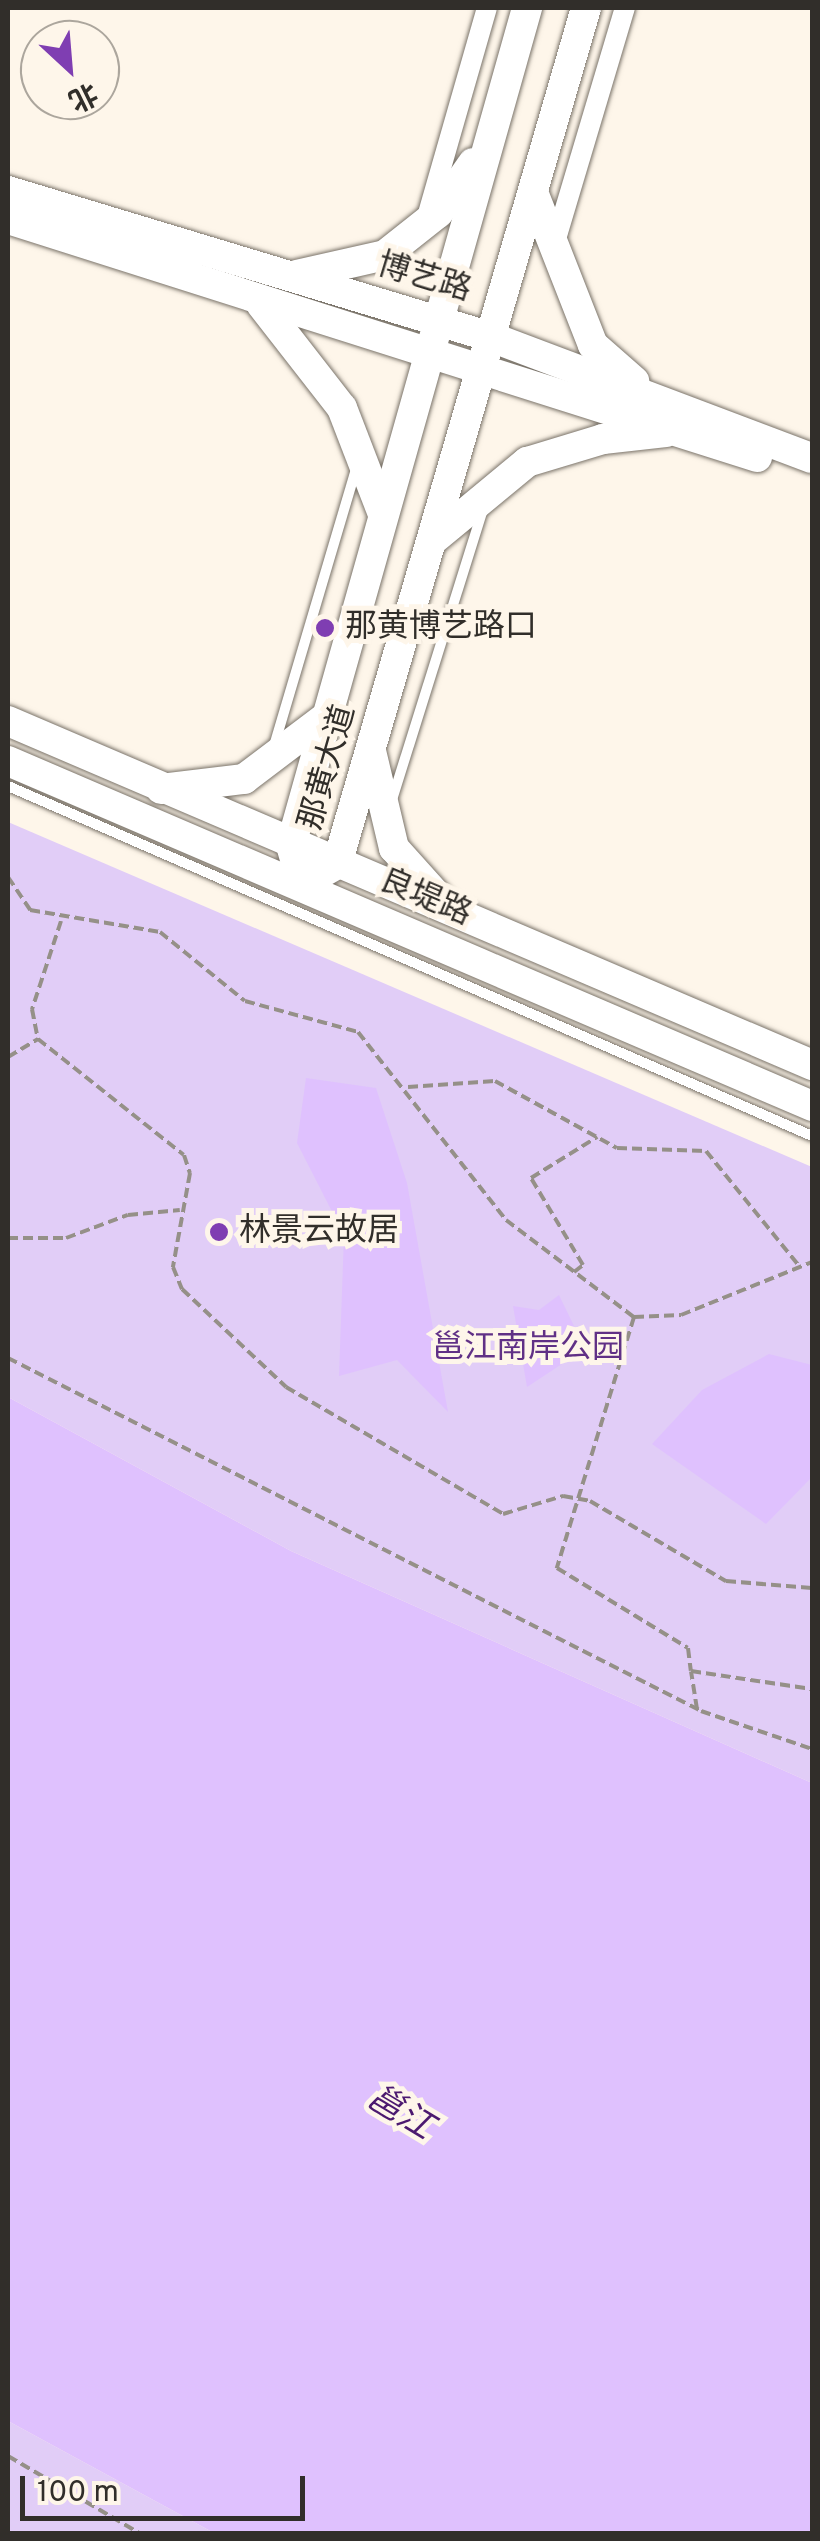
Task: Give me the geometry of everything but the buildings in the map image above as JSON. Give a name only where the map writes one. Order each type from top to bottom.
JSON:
[{"type":"main road","name":"那黄大道","points":[[527,8],[291,845],[302,884],[337,864],[586,8]]},
{"type":"main road","points":[[292,276],[385,255],[425,224],[489,140]]},
{"type":"main road","name":"博艺路","points":[[8,191],[292,276],[433,334],[647,393],[812,458]]},
{"type":"main road","points":[[533,192],[593,345],[647,393]]},
{"type":"main road","name":"博艺路","points":[[8,219],[261,304],[433,334]]},
{"type":"main road","points":[[261,304],[342,408],[383,514]]},
{"type":"main road","name":"博艺路","points":[[487,351],[678,430],[812,475]]},
{"type":"main road","points":[[432,541],[489,488],[527,462],[602,439],[678,430]]},
{"type":"main road","points":[[161,789],[244,779],[268,767],[326,717]]},
{"type":"main road","name":"良堤路","points":[[8,721],[812,1065]]},
{"type":"main road","points":[[371,749],[394,848],[452,913]]},
{"type":"main road","name":"良堤路","points":[[8,761],[812,1106]]},
{"type":"street","points":[[425,224],[486,8]]},
{"type":"street","points":[[553,250],[625,8]]},
{"type":"lane","points":[[268,767],[360,454]]},
{"type":"lane","points":[[387,818],[489,488]]},
{"type":"lane","points":[[8,786],[812,1136]]},
{"type":"path","points":[[8,877],[30,910],[61,921],[160,932],[244,1001],[358,1032],[408,1087],[506,1220],[634,1317],[681,1315],[812,1262]]},
{"type":"path","points":[[61,921],[32,1009],[38,1039],[184,1155],[190,1173],[180,1210],[173,1267],[182,1289],[286,1387],[344,1428],[503,1514],[578,1499],[633,1522],[726,1581],[812,1588]]},
{"type":"path","points":[[8,1057],[38,1039]]},
{"type":"path","points":[[408,1087],[495,1081],[617,1148],[706,1151],[800,1267]]},
{"type":"path","points":[[574,1272],[583,1265],[531,1178],[597,1137]]},
{"type":"path","points":[[8,1238],[66,1238],[128,1214],[180,1210]]},
{"type":"path","points":[[634,1317],[557,1568],[688,1648],[697,1710]]},
{"type":"path","points":[[8,1358],[697,1710],[812,1749]]},
{"type":"path","points":[[692,1671],[812,1689]]},
{"type":"path","points":[[8,2456],[141,2534]]},
{"type":"green space","name":"邕江南岸公园","points":[[8,822],[812,1167],[812,1783],[291,1551],[8,1397]]},
{"type":"green space","points":[[8,2421],[214,2533],[8,2533]]},
{"type":"water","points":[[306,1078],[376,1088],[407,1183],[448,1412],[397,1360],[339,1376],[344,1235],[297,1143]]},
{"type":"water","points":[[559,1295],[574,1326],[565,1362],[527,1387],[513,1306],[539,1310]]},
{"type":"water","points":[[769,1354],[812,1365],[812,1477],[766,1524],[652,1444],[702,1390]]},
{"type":"water","name":"邕江","points":[[8,1397],[291,1551],[812,1783],[812,2533],[214,2533],[8,2421]]},
{"type":"place","name":"那黄博艺路口","points":[[325,628]]},
{"type":"place","name":"林景云故居","points":[[219,1232]]}]
